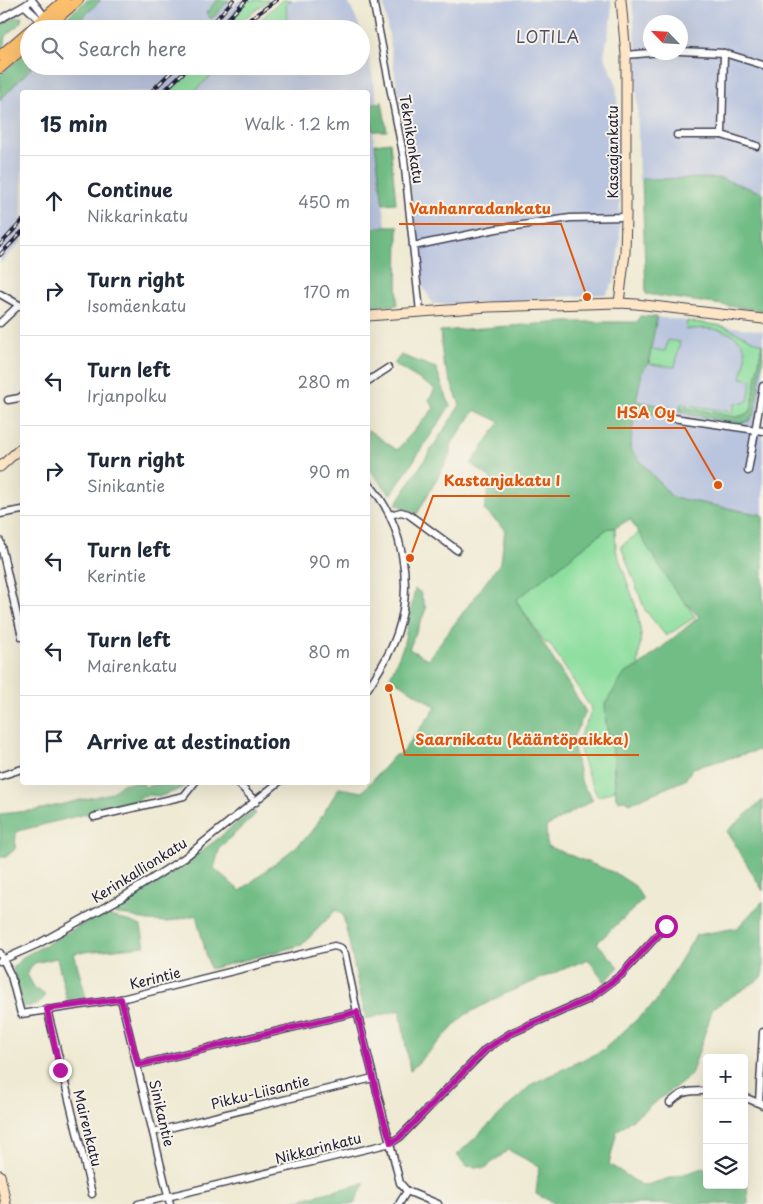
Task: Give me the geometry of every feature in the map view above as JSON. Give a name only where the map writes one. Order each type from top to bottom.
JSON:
[{"type":"main road","points":[[48,20],[65,0]]},
{"type":"main road","points":[[49,20],[78,0]]},
{"type":"main road","points":[[0,56],[20,39]]},
{"type":"main road","points":[[0,68],[20,51]]},
{"type":"street","points":[[0,20],[32,0],[43,20]]},
{"type":"street","name":"Teknikonkatu","points":[[373,0],[404,159],[420,312]]},
{"type":"street","name":"Kasaajankatu","points":[[619,303],[625,253],[626,217],[626,56],[621,0]]},
{"type":"street","points":[[25,6],[41,20]]},
{"type":"street","points":[[688,51],[724,53],[763,65]]},
{"type":"street","points":[[722,135],[724,53]]},
{"type":"street","points":[[626,56],[643,54]]},
{"type":"street","points":[[677,134],[722,135],[757,146]]},
{"type":"street","points":[[413,246],[570,218],[626,217]]},
{"type":"street","points":[[0,294],[20,305]]},
{"type":"street","points":[[370,316],[488,307],[619,303],[763,319]]},
{"type":"street","points":[[0,323],[20,307]]},
{"type":"street","points":[[370,380],[388,368]]},
{"type":"street","points":[[748,471],[759,430],[763,386]]},
{"type":"street","points":[[8,400],[20,397]]},
{"type":"street","points":[[673,418],[759,430]]},
{"type":"street","points":[[0,467],[20,449]]},
{"type":"street","points":[[370,484],[390,516],[404,570],[403,611],[397,634],[389,653],[370,685]]},
{"type":"street","points":[[0,514],[20,510]]},
{"type":"street","points":[[390,516],[401,512],[408,514],[457,550]]},
{"type":"street","points":[[0,541],[20,628]]},
{"type":"street","points":[[0,776],[20,770]]},
{"type":"street","points":[[94,817],[184,796],[193,785]]},
{"type":"street","points":[[241,785],[256,802]]},
{"type":"street","name":"Kerinkallionkatu","points":[[1,961],[36,945],[123,897],[184,858],[276,785]]},
{"type":"street","name":"Nikkarinkatu","points":[[138,1204],[169,1200],[391,1143],[400,1137],[486,1049],[511,1033],[589,999],[621,975],[666,926]]},
{"type":"street","name":"Kerintie","points":[[1,961],[11,976],[21,1014],[121,999],[334,946],[341,948],[345,954],[357,1012]]},
{"type":"street","points":[[0,953],[1,961]]},
{"type":"street","name":"Sinikantie","points":[[121,999],[169,1200]]},
{"type":"street","name":"Mairenkatu","points":[[47,1009],[92,1194]]},
{"type":"street","points":[[138,1065],[357,1012],[391,1143],[397,1174],[403,1188],[407,1191],[438,1204]]},
{"type":"street","points":[[748,1098],[761,1103],[763,1032]]},
{"type":"street","name":"Pikku-Liisantie","points":[[153,1132],[373,1078]]},
{"type":"street","points":[[670,1103],[681,1093],[703,1091]]},
{"type":"street","points":[[0,1176],[6,1204]]},
{"type":"street","points":[[399,1204],[407,1191]]},
{"type":"shaded area","points":[[101,0],[217,0],[206,13],[216,15],[229,0],[234,0],[220,20],[80,20]]},
{"type":"shaded area","points":[[239,0],[248,0],[229,20],[220,20]]},
{"type":"shaded area","points":[[292,0],[347,0],[357,20],[284,20],[287,18],[286,3]]},
{"type":"shaded area","points":[[383,0],[611,0],[612,16],[604,55],[616,83],[620,149],[620,239],[614,282],[606,294],[471,304],[433,304],[422,285],[413,223],[407,149]]},
{"type":"shaded area","points":[[632,0],[763,0],[763,193],[720,178],[639,180],[636,43]]},
{"type":"shaded area","points":[[370,62],[377,103],[370,105],[370,90],[195,90],[212,75],[370,75]]},
{"type":"shaded area","points":[[24,75],[185,75],[170,90],[20,90],[20,243],[0,264],[0,100]]},
{"type":"shaded area","points":[[370,112],[386,226],[370,229]]},
{"type":"shaded area","points":[[657,317],[763,331],[763,515],[672,497],[630,449],[635,411],[668,416],[669,407],[636,401],[642,372],[648,364]]},
{"type":"green space","points":[[87,0],[101,0],[80,20],[64,20]]},
{"type":"green space","points":[[217,0],[229,0],[211,19],[206,13]]},
{"type":"green space","points":[[248,0],[269,0],[243,20],[229,20]]},
{"type":"green space","points":[[282,0],[292,0],[286,3],[287,18],[284,20],[260,20]]},
{"type":"green space","points":[[22,17],[20,24],[6,35],[5,45],[0,49],[0,28],[9,20]]},
{"type":"green space","points":[[20,58],[20,75],[24,75],[0,100],[0,75]]},
{"type":"green space","points":[[185,75],[212,75],[195,90],[170,90]]},
{"type":"green space","points":[[382,102],[387,131],[373,131],[370,104]]},
{"type":"green space","points":[[390,142],[396,203],[383,204],[375,144]]},
{"type":"green space","points":[[720,178],[763,193],[763,311],[646,294],[642,179]]},
{"type":"green space","points":[[398,226],[397,305],[370,306],[370,229]]},
{"type":"green space","points":[[640,316],[657,317],[648,364],[642,372],[636,401],[669,407],[668,416],[635,411],[630,449],[672,497],[763,515],[763,749],[693,768],[685,780],[630,803],[625,800],[619,801],[616,798],[613,751],[606,725],[605,704],[625,673],[638,667],[699,617],[675,591],[630,519],[615,528],[608,528],[516,600],[586,712],[572,739],[582,784],[593,800],[546,827],[547,846],[615,873],[635,886],[643,900],[597,943],[619,967],[605,982],[588,959],[504,994],[465,1015],[410,1071],[400,1010],[366,1019],[343,915],[336,910],[302,945],[210,969],[196,915],[168,922],[147,921],[128,915],[115,914],[110,911],[161,881],[253,810],[256,814],[220,847],[214,868],[240,891],[312,832],[339,788],[362,792],[370,785],[395,755],[400,755],[436,707],[390,677],[403,647],[415,589],[420,592],[426,609],[409,649],[428,659],[501,562],[505,529],[484,510],[491,478],[471,464],[500,422],[475,410],[450,446],[450,455],[417,514],[396,504],[460,405],[443,362],[440,331],[567,322],[637,322]]},
{"type":"green space","points":[[687,321],[723,326],[762,344],[751,411],[742,416],[735,417],[680,407],[681,404],[733,412],[735,404],[748,401],[752,380],[741,378],[745,350],[742,343],[736,337],[720,330],[702,328],[686,330]]},
{"type":"green space","points":[[668,340],[680,342],[675,367],[649,364],[651,349],[665,351]]},
{"type":"green space","points":[[762,344],[763,358],[755,413],[749,421],[742,423],[692,415],[680,411],[680,407],[735,417],[742,416],[751,411]]},
{"type":"green space","points":[[401,355],[436,368],[450,406],[391,495],[370,470],[370,431],[397,450],[434,408],[429,400],[435,389],[394,364]]},
{"type":"green space","points":[[608,528],[615,528],[616,550],[636,607],[641,634],[638,668],[625,673],[606,725],[613,751],[615,790],[598,797],[585,768],[580,744],[581,733],[590,716],[591,708],[549,643],[545,643],[516,600]]},
{"type":"green space","points":[[639,533],[695,617],[666,636],[645,610],[621,546]]},
{"type":"green space","points":[[121,785],[144,785],[144,787],[152,785],[186,785],[183,788],[161,796],[149,795],[141,797],[136,803],[120,807],[103,805],[94,808],[93,812],[18,831],[15,849],[6,857],[0,857],[0,814],[37,810],[111,793]]},
{"type":"green space","points":[[763,800],[763,891],[727,831]]},
{"type":"green space","points":[[763,901],[763,977],[713,1008],[691,1075],[617,1131],[609,1164],[643,1186],[703,1168],[703,1189],[747,1189],[748,1204],[556,1204],[536,1194],[539,1166],[508,1150],[485,1168],[466,1166],[457,1155],[532,1084],[603,1050],[655,1003],[696,935],[737,928]]},
{"type":"green space","points":[[103,913],[141,926],[145,946],[74,953],[86,997],[67,1000],[57,958],[34,963],[27,974],[34,987],[46,996],[37,1005],[23,1007],[13,968],[23,957]]},
{"type":"green space","points":[[365,1183],[354,1204],[282,1204]]},
{"type":"railway","points":[[216,20],[233,0]]},
{"type":"railway","points":[[227,20],[246,0]]},
{"type":"railway","points":[[249,20],[277,0]]},
{"type":"railway","points":[[153,90],[168,75]]},
{"type":"railway","points":[[165,90],[181,75]]},
{"type":"railway","points":[[0,245],[20,223]]},
{"type":"railway","points":[[0,255],[20,234]]},
{"type":"place","name":"Vanhanradankatu","points":[[587,297]]},
{"type":"place","name":"HSA Oy","points":[[718,485]]},
{"type":"place","name":"Kastanjakatu I","points":[[410,558]]},
{"type":"place","name":"Saarnikatu (kääntöpaikka)","points":[[389,688]]},
{"type":"district","name":"LOTILA","points":[[548,36]]},
{"type":"route","points":[[60,1070],[47,1009],[121,999],[138,1065],[357,1012],[391,1143],[400,1137],[486,1049],[511,1033],[589,999],[621,975],[666,926]]}]
